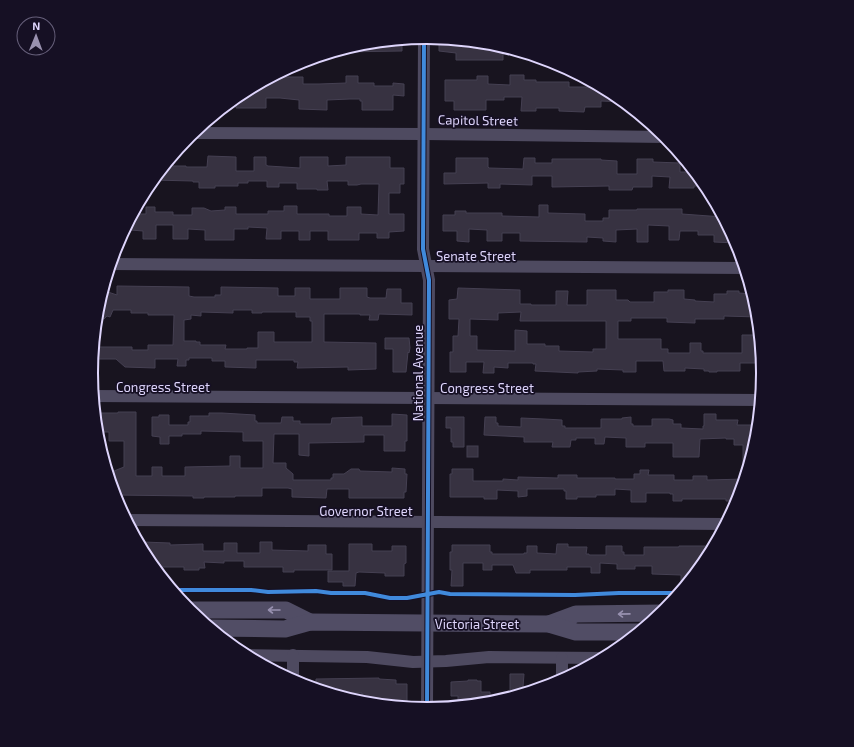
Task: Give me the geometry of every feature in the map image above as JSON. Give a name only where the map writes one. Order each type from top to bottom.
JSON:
[{"type":"main road","name":"Victoria Street","points":[[198,610],[286,610],[310,622]]},
{"type":"main road","name":"Victoria Street","points":[[549,624],[576,614],[652,613]]},
{"type":"main road","name":"Victoria Street","points":[[218,628],[285,629],[310,622],[549,624],[576,632],[631,632]]},
{"type":"street","name":"National Avenue","points":[[424,44],[423,249],[429,280],[427,703]]},
{"type":"street","name":"Capitol Street","points":[[202,133],[656,137]]},
{"type":"street","name":"Senate Street","points":[[117,264],[739,268]]},
{"type":"street","name":"Congress Street","points":[[98,396],[756,400]]},
{"type":"street","name":"Governor Street","points":[[132,520],[720,524]]},
{"type":"street","points":[[256,655],[367,657],[413,662],[490,657],[594,658]]},
{"type":"street","points":[[293,655],[293,674]]},
{"type":"street","points":[[562,658],[562,674]]},
{"type":"building","points":[[402,45],[402,51],[356,52]]},
{"type":"building","points":[[439,45],[470,47],[503,53],[503,60],[456,60],[456,53],[439,51]]},
{"type":"building","points":[[510,75],[524,75],[524,80],[536,80],[536,82],[569,82],[569,87],[590,87],[612,101],[601,101],[601,107],[585,107],[584,112],[559,111],[559,108],[536,108],[536,111],[521,111],[522,97],[504,97],[504,100],[486,100],[486,110],[454,110],[454,101],[445,101],[445,80],[477,80],[477,76],[488,76],[488,84],[510,85]]},
{"type":"building","points":[[346,76],[358,76],[358,83],[374,83],[374,86],[393,86],[393,83],[404,84],[404,96],[393,95],[393,110],[362,110],[362,101],[360,101],[360,99],[327,100],[327,110],[299,109],[299,100],[280,98],[266,98],[266,108],[236,108],[236,105],[262,88],[283,77],[303,77],[303,84],[346,83]]},
{"type":"building","points":[[208,156],[236,157],[236,171],[254,171],[254,157],[266,157],[266,165],[268,166],[300,168],[300,157],[328,157],[328,166],[346,165],[346,157],[390,157],[390,168],[404,168],[404,184],[400,184],[400,193],[389,193],[389,214],[404,214],[404,231],[389,232],[389,238],[377,238],[377,233],[359,233],[359,240],[328,240],[328,231],[310,231],[310,240],[299,240],[299,231],[281,231],[281,239],[266,239],[267,228],[248,227],[248,229],[234,229],[234,240],[205,240],[205,230],[188,229],[188,239],[173,239],[173,225],[156,225],[156,239],[143,239],[143,231],[131,230],[139,214],[146,214],[146,207],[155,207],[155,212],[173,212],[173,215],[192,215],[192,208],[204,208],[211,211],[225,210],[225,207],[236,207],[236,214],[268,214],[268,211],[284,211],[284,206],[297,206],[297,214],[329,214],[329,216],[347,216],[347,207],[361,207],[361,214],[378,215],[379,184],[348,185],[348,181],[327,181],[328,190],[317,190],[297,189],[297,183],[279,183],[279,187],[267,187],[267,181],[248,181],[248,183],[238,183],[238,186],[199,188],[199,182],[160,180],[173,164],[173,166],[207,167]]},
{"type":"building","points":[[456,158],[488,158],[489,168],[523,169],[524,158],[535,158],[535,163],[552,163],[552,159],[601,159],[617,161],[617,174],[637,174],[637,159],[653,159],[653,162],[680,163],[680,172],[687,172],[698,186],[694,186],[694,188],[669,188],[670,177],[652,176],[652,187],[633,187],[632,190],[609,190],[609,186],[552,187],[552,176],[532,176],[532,185],[500,184],[500,188],[488,188],[488,183],[444,184],[444,173],[456,173]]},
{"type":"building","points":[[539,205],[548,205],[548,213],[585,214],[585,221],[603,221],[603,218],[609,218],[609,210],[682,209],[682,214],[716,217],[729,243],[714,242],[714,235],[698,235],[698,231],[680,231],[679,240],[669,240],[669,226],[648,225],[648,242],[637,242],[637,229],[616,230],[616,242],[603,241],[603,238],[587,237],[587,242],[520,241],[520,233],[502,233],[502,241],[487,241],[487,230],[469,229],[469,242],[457,241],[457,231],[443,231],[443,215],[455,215],[455,211],[466,211],[466,213],[502,213],[502,216],[539,217]]},
{"type":"building","points":[[117,286],[189,287],[189,296],[215,297],[215,295],[221,295],[221,287],[278,288],[278,296],[295,296],[295,288],[310,288],[310,299],[340,299],[340,288],[367,288],[367,297],[370,298],[386,298],[387,289],[401,289],[401,303],[412,303],[412,315],[379,314],[378,320],[369,320],[370,315],[324,314],[324,342],[376,343],[376,369],[348,370],[348,367],[297,368],[298,362],[294,362],[294,360],[256,360],[256,368],[225,367],[225,361],[212,361],[212,358],[189,358],[189,360],[186,360],[186,366],[177,366],[178,359],[155,359],[155,368],[125,367],[116,359],[98,359],[98,347],[132,347],[132,350],[148,350],[148,345],[173,345],[174,315],[148,315],[148,313],[131,313],[131,310],[113,310],[110,317],[107,316],[104,319],[102,318],[108,292],[117,295]],"holes":[[[233,310],[252,310],[252,313],[296,312],[296,317],[310,317],[310,321],[312,321],[312,342],[274,342],[274,332],[258,332],[258,348],[225,349],[226,345],[200,345],[200,342],[184,341],[184,320],[191,319],[191,315],[201,316],[201,312],[233,313]]]},
{"type":"building","points":[[458,288],[520,290],[520,304],[531,305],[556,305],[556,291],[568,291],[567,305],[587,305],[587,290],[616,290],[616,300],[628,300],[630,302],[654,302],[654,292],[684,290],[684,299],[714,302],[714,294],[727,294],[727,291],[739,291],[739,293],[746,294],[751,317],[724,316],[724,319],[695,319],[695,323],[667,322],[667,318],[631,318],[631,321],[618,321],[618,339],[661,339],[661,349],[668,349],[668,353],[690,353],[690,343],[701,343],[701,351],[703,351],[703,353],[742,353],[742,335],[754,335],[755,363],[740,363],[740,371],[709,372],[704,371],[704,369],[685,368],[685,371],[664,371],[663,361],[636,361],[636,372],[597,369],[597,371],[578,373],[535,371],[536,364],[533,363],[508,363],[508,368],[494,367],[494,373],[483,373],[484,362],[466,362],[466,372],[450,372],[450,352],[453,352],[453,336],[458,336],[459,319],[449,319],[449,300],[457,299]],"holes":[[[521,312],[520,321],[606,321],[606,349],[593,349],[593,352],[559,351],[559,346],[527,344],[527,331],[515,330],[515,351],[477,350],[477,336],[470,336],[470,319],[498,320],[498,313]]]},
{"type":"building","points":[[385,338],[409,338],[410,348],[409,353],[408,352],[406,372],[393,372],[393,349],[385,349]]},
{"type":"building","points":[[136,412],[136,476],[152,476],[152,467],[162,467],[162,476],[185,476],[185,467],[230,466],[230,456],[240,456],[240,468],[263,468],[263,441],[243,441],[243,432],[201,431],[201,434],[169,436],[169,444],[160,444],[160,437],[152,436],[152,417],[159,417],[159,415],[169,415],[169,425],[188,425],[188,422],[190,422],[190,416],[209,416],[209,413],[222,413],[255,415],[255,421],[257,421],[257,423],[281,423],[282,417],[293,417],[293,421],[300,421],[300,424],[331,424],[332,418],[362,417],[362,426],[392,426],[392,414],[407,415],[407,441],[405,441],[405,451],[384,451],[384,435],[364,435],[364,442],[309,443],[309,456],[299,455],[299,434],[274,434],[273,463],[286,463],[286,468],[293,474],[293,480],[331,480],[331,478],[333,478],[333,474],[344,474],[351,469],[359,469],[360,471],[392,472],[392,468],[405,469],[405,474],[407,474],[406,492],[404,492],[404,498],[349,498],[349,489],[327,489],[326,498],[292,497],[292,489],[288,488],[262,488],[262,496],[193,498],[193,496],[121,495],[113,472],[124,467],[124,441],[109,441],[109,432],[103,432],[100,413]]},
{"type":"building","points":[[704,414],[716,414],[716,420],[738,420],[737,425],[752,425],[743,466],[743,445],[734,445],[734,439],[726,438],[700,439],[699,457],[673,457],[673,443],[645,443],[645,447],[626,447],[626,438],[605,437],[604,444],[595,444],[595,438],[576,438],[576,440],[571,440],[570,447],[552,447],[553,442],[524,442],[524,437],[484,435],[485,417],[496,417],[496,423],[498,423],[498,426],[521,427],[521,418],[562,420],[562,426],[565,426],[565,428],[601,428],[601,419],[622,419],[631,417],[631,424],[633,424],[633,426],[652,426],[652,419],[669,419],[673,420],[673,424],[681,424],[681,428],[703,429]]},
{"type":"building","points":[[446,417],[464,417],[464,447],[453,447],[453,442],[451,442],[451,428],[446,428]]},
{"type":"building","points":[[467,446],[478,446],[478,457],[467,457]]},
{"type":"building","points":[[452,469],[473,469],[473,481],[503,481],[503,479],[518,480],[518,477],[558,478],[558,475],[577,475],[577,478],[634,479],[634,474],[640,474],[640,470],[649,470],[648,475],[674,475],[674,480],[693,480],[693,476],[707,476],[707,480],[739,479],[731,501],[726,501],[726,499],[682,499],[682,501],[673,501],[673,494],[670,493],[646,493],[646,502],[631,502],[631,490],[615,489],[615,495],[577,497],[577,499],[566,499],[566,491],[564,491],[564,489],[527,489],[527,496],[518,497],[518,491],[497,490],[497,499],[484,499],[484,497],[450,497],[450,474],[452,474]]},
{"type":"building","points":[[144,542],[170,543],[170,545],[203,544],[203,551],[224,551],[224,543],[237,543],[237,553],[260,553],[260,542],[272,542],[272,550],[308,551],[308,545],[326,545],[326,554],[332,554],[332,570],[294,570],[294,572],[283,572],[283,567],[244,567],[244,561],[224,561],[224,563],[204,562],[205,568],[199,568],[199,570],[184,570],[184,567],[161,567]]},
{"type":"building","points":[[349,544],[372,544],[372,551],[392,551],[392,546],[406,546],[404,576],[385,576],[385,573],[359,572],[356,573],[355,586],[343,586],[343,582],[328,582],[328,571],[349,571]]},
{"type":"building","points":[[557,544],[568,544],[568,547],[587,547],[586,554],[589,555],[606,555],[606,546],[622,546],[622,552],[624,552],[624,555],[644,555],[644,547],[707,546],[681,583],[681,575],[652,574],[652,566],[635,566],[635,569],[617,569],[617,564],[600,563],[600,573],[591,573],[591,567],[567,567],[567,570],[530,570],[530,573],[516,573],[513,565],[492,565],[492,570],[483,570],[483,563],[463,563],[463,586],[451,586],[452,570],[450,570],[450,552],[452,552],[452,545],[490,545],[490,552],[492,552],[492,554],[524,554],[527,553],[527,546],[537,546],[537,553],[556,554]]},
{"type":"building","points":[[510,674],[524,674],[523,687],[530,687],[510,692]]},
{"type":"building","points":[[379,678],[396,680],[396,684],[407,684],[407,702],[363,697],[362,693],[342,692],[316,684],[316,679]]},
{"type":"building","points":[[481,681],[481,692],[490,692],[490,697],[458,701],[458,696],[451,696],[451,682]]},
{"type":"cycle path","points":[[424,44],[423,249],[429,280],[427,703]]},
{"type":"cycle path","points":[[178,590],[251,590],[268,592],[316,591],[331,593],[365,593],[390,598],[407,598],[439,592],[450,594],[575,595],[673,593]]}]
